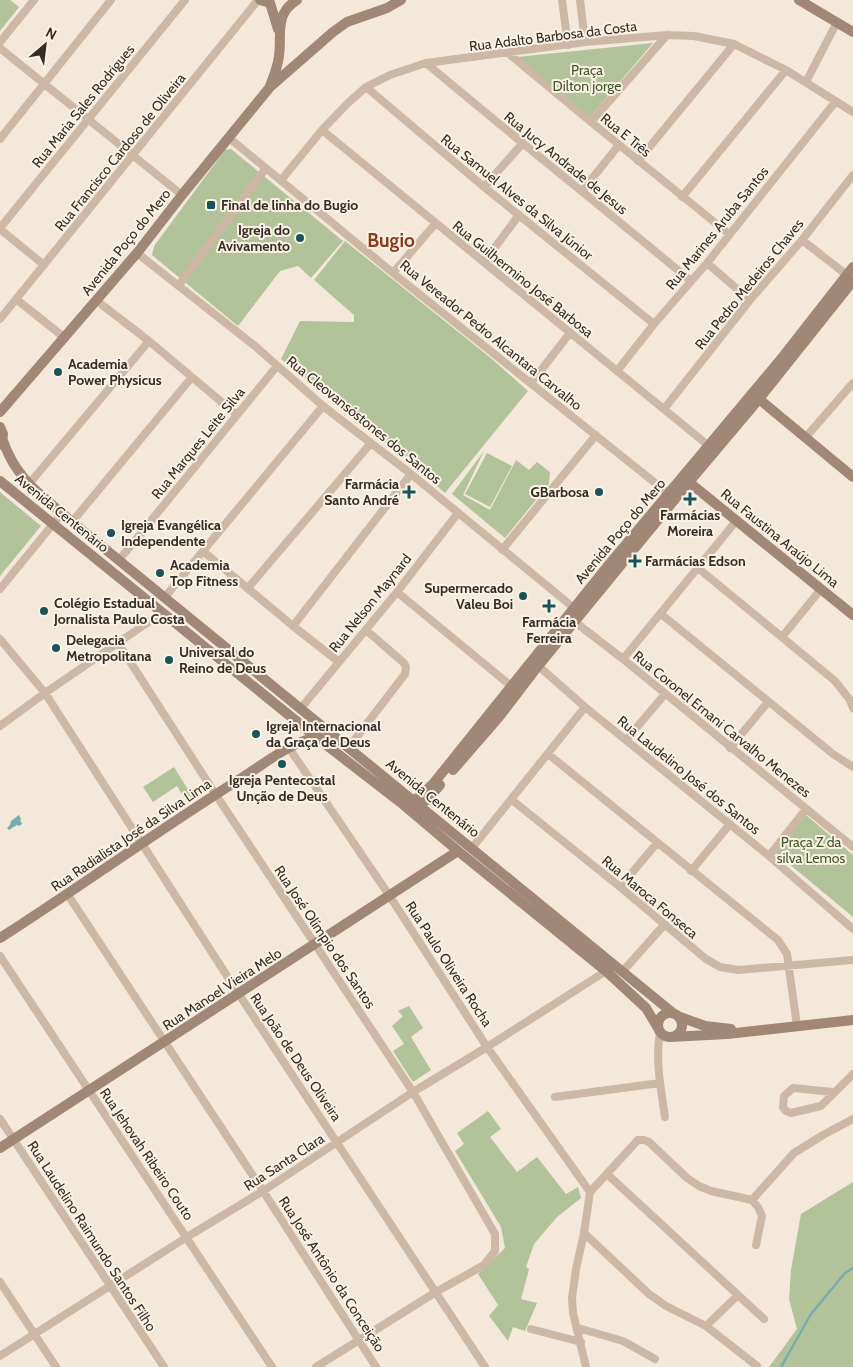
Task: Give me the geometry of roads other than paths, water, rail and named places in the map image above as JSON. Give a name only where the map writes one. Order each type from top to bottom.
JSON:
[{"type":"main road","points":[[259,0],[270,3],[279,32]]},
{"type":"main road","name":"Avenida Poço do Mero","points":[[270,87],[278,62],[279,32],[283,13],[297,0]]},
{"type":"main road","name":"Avenida Poço do Mero","points":[[0,412],[137,253],[228,137],[270,87],[332,32],[347,22],[387,8],[401,0]]},
{"type":"main road","points":[[800,0],[813,3],[853,32]]},
{"type":"main road","name":"Avenida Poço do Mero","points":[[410,804],[427,800],[479,740],[548,647],[574,608],[669,494],[686,479],[759,399],[851,274]]},
{"type":"main road","name":"Avenida Poço do Mero","points":[[548,647],[575,622],[686,479],[709,446],[851,274]]},
{"type":"main road","points":[[759,399],[853,477]]},
{"type":"main road","name":"Avenida Centenário","points":[[0,427],[3,434],[1,445],[29,484],[62,514],[349,747],[458,851],[606,971],[646,1008],[659,1030],[670,1037]]},
{"type":"main road","name":"Rua Faustina Araújo Lima","points":[[686,479],[853,616]]},
{"type":"main road","name":"Avenida Centenário","points":[[0,481],[316,737],[472,848],[676,1015]]},
{"type":"main road","points":[[117,575],[122,562]]},
{"type":"main road","name":"Avenida Poço do Mero","points":[[410,804],[433,784],[511,686],[535,663]]},
{"type":"main road","name":"Rua Radialista José da Silva Lima","points":[[0,938],[289,748],[316,737],[334,736]]},
{"type":"main road","name":"Rua Manoel Vieira Melo","points":[[0,1148],[458,851]]},
{"type":"main road","points":[[659,1030],[658,1024],[665,1014],[676,1015],[695,1023],[712,1027],[759,1030]]},
{"type":"main road","points":[[670,1037],[678,1035],[682,1029],[683,1025],[676,1015]]},
{"type":"main road","points":[[670,1037],[727,1034],[853,1020]]},
{"type":"street","points":[[0,42],[33,0]]},
{"type":"street","points":[[0,139],[112,0]]},
{"type":"street","name":"Rua Maria Sales Rodrigues","points":[[0,229],[185,0]]},
{"type":"street","name":"Rua Francisco Cardoso de Oliveira","points":[[0,319],[259,0]]},
{"type":"street","points":[[562,0],[568,45]]},
{"type":"street","points":[[580,0],[585,42]]},
{"type":"street","points":[[806,82],[837,22]]},
{"type":"street","points":[[591,122],[667,35]]},
{"type":"street","name":"Rua Adalto Barbosa da Costa","points":[[282,179],[322,130],[366,87],[390,75],[426,63],[585,42],[667,35],[694,36],[734,44],[786,70],[853,112]]},
{"type":"street","points":[[638,161],[734,44]]},
{"type":"street","points":[[0,48],[182,195]]},
{"type":"street","name":"Rua E Três","points":[[508,53],[729,234]]},
{"type":"street","name":"Rua Jucy Andrade de Jesus","points":[[426,63],[522,144],[691,281]]},
{"type":"street","points":[[682,197],[786,70]]},
{"type":"street","name":"Rua Samuel Alves da Silva Júnior","points":[[366,87],[484,187],[654,324]]},
{"type":"street","name":"Rua Marines Aruba Santos","points":[[617,371],[836,101]]},
{"type":"street","name":"Rua Guilhermino José Barbosa","points":[[322,130],[709,446]]},
{"type":"street","name":"Rua Vereador Pedro Alcantara Carvalho","points":[[228,137],[282,179],[393,273],[669,494]]},
{"type":"street","points":[[484,187],[522,144]]},
{"type":"street","points":[[582,191],[619,145]]},
{"type":"street","points":[[179,285],[266,168]]},
{"type":"street","name":"Rua Pedro Medeiros Chaves","points":[[664,409],[750,300],[802,240],[853,175]]},
{"type":"street","points":[[484,262],[519,215]]},
{"type":"street","points":[[393,273],[435,224]]},
{"type":"street","points":[[0,229],[44,265]]},
{"type":"street","points":[[802,240],[851,274]]},
{"type":"street","name":"Rua Cleovansóstones dos Santos","points":[[137,253],[179,285],[254,346],[323,406],[410,474],[574,608]]},
{"type":"street","points":[[707,262],[750,300]]},
{"type":"street","points":[[16,299],[65,338]]},
{"type":"street","points":[[97,300],[237,415]]},
{"type":"street","points":[[530,383],[570,333]]},
{"type":"street","points":[[29,484],[149,341]]},
{"type":"street","name":"Rua Marques Leite Silva","points":[[122,562],[277,366]]},
{"type":"street","points":[[72,522],[192,377]]},
{"type":"street","points":[[805,438],[850,393],[853,383]]},
{"type":"street","points":[[165,597],[323,406]]},
{"type":"street","points":[[502,550],[596,436]]},
{"type":"street","points":[[248,588],[371,443]]},
{"type":"street","points":[[293,626],[410,474]]},
{"type":"street","name":"Rua Nelson Maynard","points":[[301,708],[397,592],[458,513]]},
{"type":"street","points":[[0,589],[62,514]]},
{"type":"street","points":[[623,659],[737,520]]},
{"type":"street","points":[[204,552],[339,662]]},
{"type":"street","points":[[698,568],[835,681],[853,708]]},
{"type":"street","points":[[782,637],[821,589]]},
{"type":"street","points":[[397,592],[511,686]]},
{"type":"street","points":[[0,726],[163,612]]},
{"type":"street","points":[[661,614],[768,702],[853,767]]},
{"type":"street","name":"Rua Coronel Ernani Carvalho Menezes","points":[[575,622],[853,847]]},
{"type":"street","points":[[349,747],[405,674],[406,667],[404,663],[366,630]]},
{"type":"street","name":"Rua João de Deus Oliveira","points":[[0,639],[45,693],[238,993],[485,1367]]},
{"type":"street","name":"Rua José Olímpio dos Santos","points":[[118,643],[216,795],[413,1092],[492,1226],[496,1237],[496,1251],[481,1268],[436,1292]]},
{"type":"street","name":"Rua Laudelino José dos Santos","points":[[535,663],[585,707],[769,856],[853,929]]},
{"type":"street","points":[[626,740],[665,694]]},
{"type":"street","points":[[730,748],[768,702]]},
{"type":"street","points":[[472,848],[585,707]]},
{"type":"street","name":"Rua Paulo Oliveira Rocha","points":[[289,748],[389,895],[487,1046],[590,1192]]},
{"type":"street","points":[[548,754],[778,940],[787,954],[797,1026]]},
{"type":"street","name":"Rua Maroca Fonseca","points":[[512,800],[706,959],[720,967],[746,970],[789,964],[853,960]]},
{"type":"street","points":[[769,856],[806,809]]},
{"type":"street","points":[[691,871],[730,824]]},
{"type":"street","points":[[620,887],[657,843]]},
{"type":"street","name":"Rua José Antônio da Conceição","points":[[68,895],[164,1043],[264,1191],[376,1367]]},
{"type":"street","points":[[624,971],[664,925]]},
{"type":"street","name":"Rua Jehovah Ribeiro Couto","points":[[0,956],[272,1367]]},
{"type":"street","name":"Rua Santa Clara","points":[[0,1356],[187,1237],[264,1191],[413,1092],[606,971]]},
{"type":"street","points":[[659,1030],[660,1083],[666,1117]]},
{"type":"street","points":[[833,1092],[793,1088],[784,1096],[783,1107],[791,1113],[818,1107],[824,1104],[833,1092],[853,1074]]},
{"type":"street","points":[[555,1097],[660,1083]]},
{"type":"street","name":"Rua Laudelino Raimundo Santos Filho","points":[[0,1119],[164,1367]]},
{"type":"street","points":[[752,1200],[794,1153],[853,1119]]},
{"type":"street","points":[[586,1367],[573,1313],[572,1298],[590,1192],[638,1140],[649,1142],[687,1178],[699,1186],[711,1191],[752,1200],[762,1216],[756,1245]]},
{"type":"street","points":[[606,1174],[764,1319]]},
{"type":"street","points":[[584,1233],[649,1294],[666,1306],[706,1326],[757,1366]]},
{"type":"street","points":[[0,1282],[56,1367]]},
{"type":"street","points":[[316,1367],[436,1292]]},
{"type":"street","points":[[706,1326],[738,1296]]},
{"type":"street","points":[[578,1328],[623,1341],[655,1359]]},
{"type":"street","points":[[530,1329],[581,1342]]},
{"type":"water","points":[[19,815],[22,824],[9,830],[7,828],[11,821]]},
{"type":"waterway","points":[[781,1367],[811,1314],[845,1273],[853,1268]]},
{"type":"place","name":"Final de linha do Bugio","points":[[211,205]]},
{"type":"place","name":"Igreja do Avivamento","points":[[300,238]]},
{"type":"place","name":"Academia Power Physicus","points":[[58,372]]},
{"type":"place","name":"Farmácia Santo André","points":[[409,492]]},
{"type":"place","name":"GBarbosa","points":[[599,492]]},
{"type":"place","name":"Farmácias Moreira","points":[[690,499]]},
{"type":"place","name":"Igreja Evangélica Independente","points":[[111,533]]},
{"type":"place","name":"Farmácias Edson","points":[[635,561]]},
{"type":"place","name":"Academia Top Fitness","points":[[160,573]]},
{"type":"place","name":"Supermercado Valeu Boi","points":[[523,596]]},
{"type":"place","name":"Farmácia Ferreira","points":[[549,606]]},
{"type":"place","name":"Colégio Estadual Jornalista Paulo Costa","points":[[44,611]]},
{"type":"place","name":"Delegacia Metropolitana","points":[[56,648]]},
{"type":"place","name":"Universal do Reino de Deus","points":[[169,660]]},
{"type":"place","name":"Igreja Internacional da Graça de Deus","points":[[256,734]]},
{"type":"place","name":"Igreja Pentecostal Unção de Deus","points":[[282,764]]},
{"type":"district","name":"Bugio","points":[[391,240]]},
{"type":"park label","name":"Praça Dilton jorge","points":[[587,78]]},
{"type":"park label","name":"Praça Z da silva Lemos","points":[[811,850]]}]
